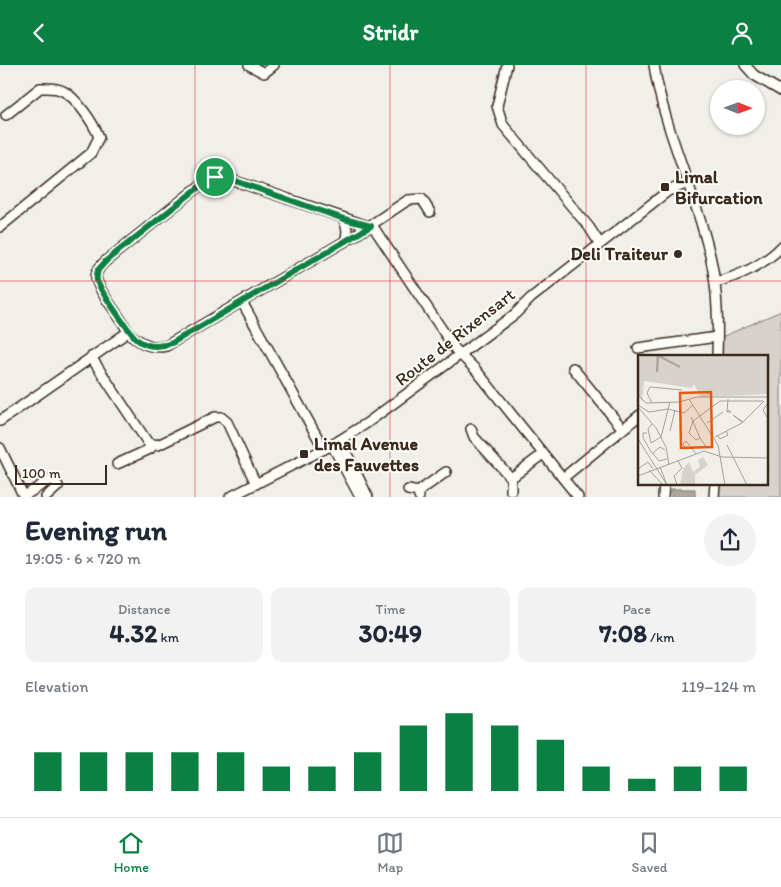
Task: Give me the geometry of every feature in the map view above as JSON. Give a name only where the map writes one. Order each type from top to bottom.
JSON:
[{"type":"street","points":[[249,65],[264,73],[274,65]]},
{"type":"street","points":[[507,65],[498,96],[498,111],[503,125],[589,227],[600,244]]},
{"type":"street","points":[[654,65],[665,111],[706,239],[715,281],[717,355]]},
{"type":"street","points":[[745,65],[754,75],[781,91]]},
{"type":"street","points":[[0,227],[91,153],[99,137],[94,124],[65,92],[54,88],[40,87],[6,115]]},
{"type":"street","points":[[430,212],[422,199],[416,198],[389,212],[371,226],[346,241],[166,345],[148,345],[138,341],[128,332],[96,278],[98,270],[107,260],[211,179],[227,178],[344,219],[371,226],[380,235],[455,349],[462,354],[578,497]]},
{"type":"street","name":"Route de Rixensart","points":[[230,497],[332,445],[386,411],[462,354],[668,191],[688,183]]},
{"type":"street","points":[[344,219],[347,230],[346,241]]},
{"type":"street","points":[[715,281],[727,279],[760,263],[781,247]]},
{"type":"street","points":[[242,302],[332,445],[368,497]]},
{"type":"street","points":[[0,421],[128,332]]},
{"type":"street","points":[[638,348],[718,337]]},
{"type":"street","points":[[91,357],[148,443],[153,445]]},
{"type":"street","points":[[572,368],[622,428]]},
{"type":"street","points":[[563,478],[638,416]]},
{"type":"street","points":[[117,464],[150,449],[153,445],[215,417],[222,417],[256,484]]},
{"type":"street","points":[[465,442],[472,433],[511,478],[511,491]]},
{"type":"street","points":[[332,445],[360,497]]},
{"type":"street","points":[[0,448],[24,497],[53,478],[58,486],[46,497]]},
{"type":"street","points":[[511,478],[543,454]]},
{"type":"street","points":[[408,490],[419,495],[446,472]]},
{"type":"shaded area","points":[[781,311],[781,497],[719,497],[720,485],[768,485],[768,355],[722,355],[722,337]]},
{"type":"shaded area","points":[[671,489],[695,489],[695,497],[671,497]]},
{"type":"place","name":"Limal Bifurcation","points":[[665,187]]},
{"type":"place","name":"Deli Traiteur","points":[[678,254]]},
{"type":"place","name":"Limal Avenue des Fauvettes","points":[[304,454]]},
{"type":"route","points":[[215,177],[227,178],[344,219],[371,226],[172,343],[156,347],[138,341],[128,332],[123,321],[99,286],[96,278],[98,270],[101,265],[140,233],[208,180],[215,177]]}]
